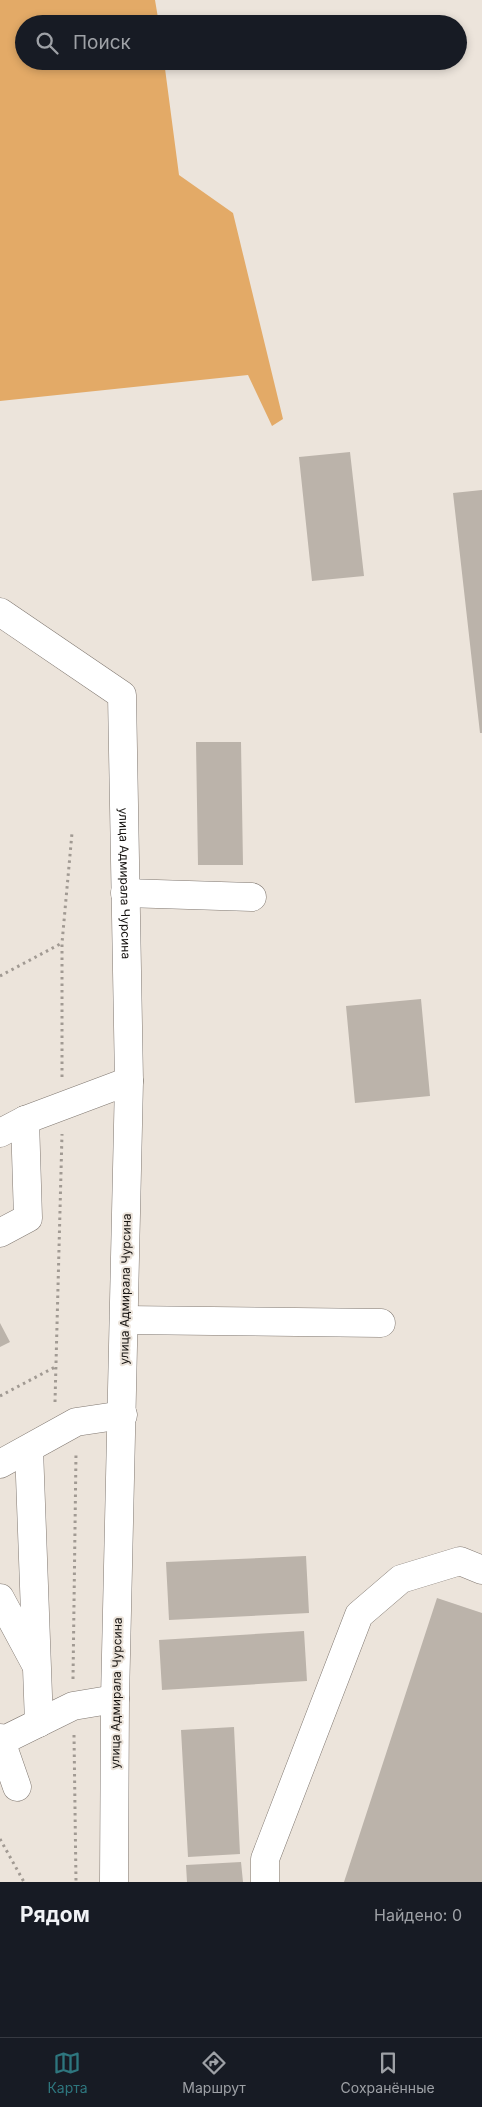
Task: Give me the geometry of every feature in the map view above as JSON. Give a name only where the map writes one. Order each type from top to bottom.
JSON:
[{"type":"street","name":"улица Адмирала Чурсина","points":[[0,612],[122,695],[129,1081],[115,1699],[114,1882]]},
{"type":"street","points":[[126,893],[252,897]]},
{"type":"street","points":[[0,1134],[26,1120],[129,1081]]},
{"type":"street","points":[[0,1233],[28,1218],[26,1120]]},
{"type":"street","points":[[124,1320],[381,1323]]},
{"type":"street","points":[[0,1464],[76,1422],[122,1414]]},
{"type":"street","points":[[29,1449],[39,1723]]},
{"type":"street","points":[[266,1882],[265,1859],[359,1615],[402,1579],[460,1561],[482,1570]]},
{"type":"street","points":[[0,1598],[37,1668]]},
{"type":"street","points":[[17,1787],[1,1740],[73,1706],[115,1699]]},
{"type":"path","points":[[0,976],[62,943]]},
{"type":"path","points":[[0,1396],[55,1367]]},
{"type":"path","points":[[76,1422],[73,1706],[76,1882]]},
{"type":"path","points":[[0,1839],[24,1882]]},
{"type":"shaded area","points":[[0,0],[155,0],[158,15],[15,15],[15,70],[165,70],[179,175],[233,213],[283,419],[272,426],[248,375],[0,401]]},
{"type":"building","points":[[350,452],[364,576],[312,581],[299,457]]},
{"type":"building","points":[[482,490],[482,733],[480,733],[453,493]]},
{"type":"building","points":[[196,742],[241,742],[243,865],[198,865]]},
{"type":"building","points":[[421,999],[430,1096],[355,1103],[346,1006]]},
{"type":"building","points":[[0,1323],[10,1342],[0,1347]]},
{"type":"building","points":[[306,1556],[309,1613],[169,1620],[166,1562]]},
{"type":"building","points":[[437,1598],[482,1613],[482,1882],[344,1882]]},
{"type":"building","points":[[304,1631],[307,1681],[162,1690],[159,1640]]},
{"type":"building","points":[[234,1727],[240,1854],[188,1857],[181,1730]]},
{"type":"building","points":[[241,1862],[243,1882],[187,1882],[186,1865]]}]
